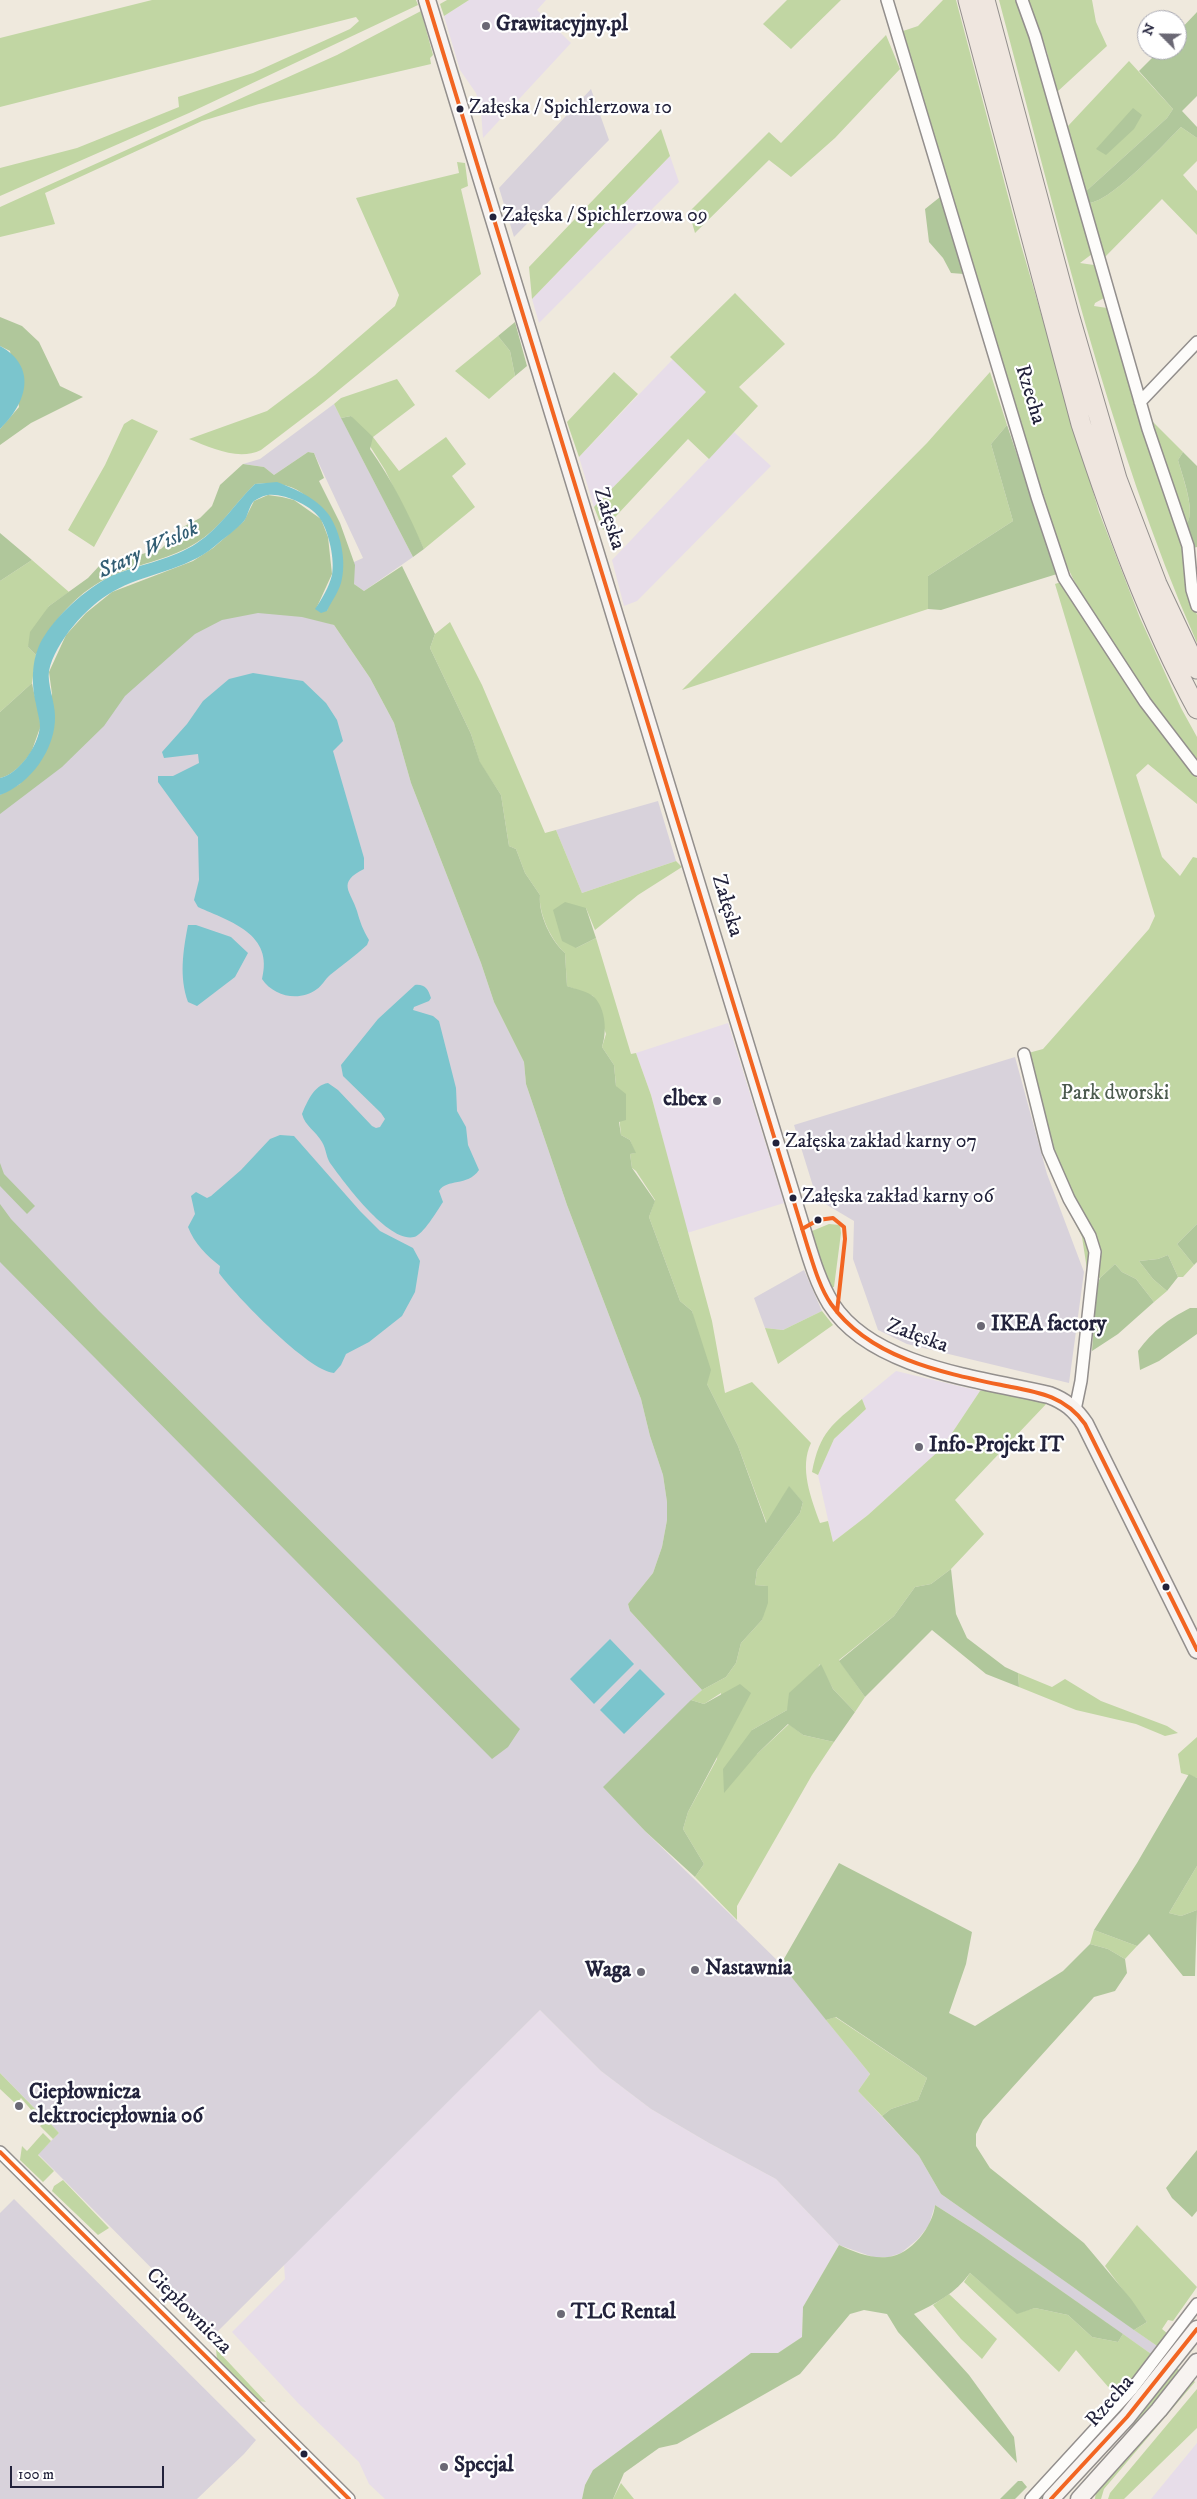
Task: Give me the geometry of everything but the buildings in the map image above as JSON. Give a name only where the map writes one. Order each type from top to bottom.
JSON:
[{"type":"main road","points":[[968,0],[1081,424],[1100,483],[1143,596],[1181,679],[1197,709]]},
{"type":"main road","points":[[985,0],[1069,314],[1118,479],[1157,584],[1197,669]]},
{"type":"street","name":"Załęska","points":[[427,0],[802,1230],[821,1285],[844,1320],[866,1340],[888,1352],[936,1369],[1049,1395],[1058,1398],[1075,1410],[1084,1424],[1197,1650]]},
{"type":"street","name":"Rzecha","points":[[887,0],[1037,497],[1064,578],[1145,702],[1197,770]]},
{"type":"street","points":[[1022,0],[1038,46],[1140,402],[1188,546],[1192,590],[1197,606]]},
{"type":"street","points":[[1140,402],[1197,342]]},
{"type":"street","points":[[1024,1054],[1048,1151],[1069,1199],[1090,1236],[1095,1252],[1081,1381],[1075,1410]]},
{"type":"street","name":"Ciepłownicza","points":[[0,2152],[349,2499]]},
{"type":"street","points":[[1031,2499],[1132,2389],[1197,2304]]},
{"type":"street","name":"Rzecha","points":[[1051,2499],[1127,2417],[1197,2329]]},
{"type":"street","name":"Rzecha","points":[[1079,2499],[1146,2425],[1197,2362]]},
{"type":"shaded area","points":[[469,0],[546,0],[537,10],[571,43],[483,138],[481,111],[476,93],[460,70],[444,16]]},
{"type":"shaded area","points":[[591,89],[609,140],[514,237],[499,188]]},
{"type":"shaded area","points":[[670,156],[679,182],[539,323],[532,299]]},
{"type":"shaded area","points":[[673,359],[706,392],[594,507],[579,457]]},
{"type":"shaded area","points":[[334,404],[413,557],[364,591],[354,584],[354,562],[363,558],[314,453],[308,452],[274,475],[264,467],[243,464],[260,459]]},
{"type":"shaded area","points":[[734,432],[771,466],[637,601],[624,606],[612,560]]},
{"type":"shaded area","points":[[211,580],[334,625],[370,678],[394,723],[411,783],[481,963],[494,1002],[524,1062],[526,1084],[567,1205],[641,1399],[650,1436],[663,1475],[667,1502],[667,1520],[662,1547],[653,1573],[628,1604],[630,1611],[702,1690],[604,1787],[645,1831],[781,1964],[870,2074],[858,2091],[919,2156],[941,2194],[1160,2348],[1154,2356],[979,2233],[935,2205],[929,2225],[918,2239],[901,2253],[889,2257],[873,2257],[839,2245],[776,2179],[651,2109],[601,2071],[540,2010],[216,2333],[38,2154],[59,2133],[0,2073],[0,795]]},
{"type":"shaded area","points":[[658,801],[676,861],[582,893],[556,830]]},
{"type":"shaded area","points":[[728,1023],[784,1203],[687,1233],[651,1095],[636,1053]]},
{"type":"shaded area","points":[[1015,1057],[1047,1174],[1084,1272],[1069,1383],[907,1344],[878,1330],[853,1259],[854,1221],[817,1199],[794,1125]]},
{"type":"shaded area","points":[[804,1270],[822,1311],[783,1330],[765,1328],[754,1298]]},
{"type":"shaded area","points":[[896,1371],[980,1391],[942,1448],[868,1515],[833,1542],[818,1475],[834,1439],[866,1409],[862,1399]]},
{"type":"shaded area","points":[[540,2010],[601,2071],[651,2109],[776,2179],[839,2245],[803,2307],[802,2337],[778,2353],[751,2353],[593,2470],[585,2485],[582,2499],[385,2499],[369,2484],[359,2462],[298,2403],[232,2332],[285,2279],[284,2264]]},
{"type":"shaded area","points":[[14,2199],[256,2440],[197,2499],[0,2499],[0,2213]]},
{"type":"shaded area","points":[[1197,2443],[1197,2499],[1151,2499]]},
{"type":"green space","points":[[152,0],[416,0],[418,5],[189,113],[0,196],[0,168],[77,148],[179,107],[178,97],[253,73],[350,29],[359,21],[356,17],[0,107],[0,38]]},
{"type":"green space","points":[[447,0],[469,0],[444,16],[440,4]]},
{"type":"green space","points":[[787,0],[841,0],[791,49],[763,24]]},
{"type":"green space","points":[[943,0],[956,0],[1021,245],[1099,512],[1140,618],[1181,708],[1197,737],[1197,760],[1139,684],[1103,632],[1072,577],[1059,548],[903,31],[918,26]]},
{"type":"green space","points":[[999,0],[1018,0],[1044,83],[1092,254],[1080,263],[1094,265],[1104,298],[1095,303],[1094,306],[1107,308],[1181,536],[1186,584],[1197,615],[1197,643],[1165,565],[1136,486],[1110,406],[1063,244]]},
{"type":"green space","points":[[1028,0],[1092,0],[1096,22],[1107,46],[1057,92],[1047,52]]},
{"type":"green space","points":[[421,11],[433,55],[430,58],[431,64],[259,104],[202,121],[45,193],[55,224],[0,237],[0,207],[337,55]]},
{"type":"green space","points":[[1197,12],[1197,96],[1182,111],[1197,127],[1197,138],[1181,127],[1111,193],[1089,203],[1084,193],[1167,118],[1173,109],[1139,71],[1150,60],[1187,60],[1187,22]]},
{"type":"green space","points":[[886,35],[900,69],[835,138],[791,177],[769,160],[695,233],[689,212],[769,132],[781,143]]},
{"type":"green space","points":[[1129,61],[1173,109],[1167,118],[1084,193],[1068,126]]},
{"type":"green space","points":[[1133,108],[1142,115],[1134,129],[1106,155],[1096,149]]},
{"type":"green space","points":[[1181,127],[1197,138],[1197,161],[1183,175],[1197,191],[1197,235],[1162,199],[1104,258],[1089,203],[1111,193]]},
{"type":"green space","points":[[661,129],[670,156],[532,299],[529,267]]},
{"type":"green space","points":[[457,162],[465,163],[468,186],[461,189],[481,274],[324,402],[261,450],[252,453],[234,454],[189,439],[267,411],[315,375],[395,306],[399,295],[356,198],[459,173]]},
{"type":"green space","points":[[940,197],[964,274],[951,273],[943,258],[929,242],[925,209]]},
{"type":"green space","points":[[735,293],[785,344],[739,387],[758,406],[709,459],[688,439],[603,530],[594,507],[706,392],[670,357]]},
{"type":"green space","points":[[0,317],[22,326],[39,342],[60,386],[83,397],[31,423],[0,445],[0,429],[19,407],[10,351],[0,346]]},
{"type":"green space","points":[[515,322],[527,366],[515,376],[510,351],[498,336]]},
{"type":"green space","points":[[498,336],[510,351],[515,376],[489,399],[455,371]]},
{"type":"green space","points":[[614,372],[638,394],[579,457],[567,422]]},
{"type":"green space","points":[[990,372],[1007,425],[991,444],[1013,521],[928,576],[928,609],[682,690],[927,443]]},
{"type":"green space","points":[[397,379],[415,405],[373,437],[399,471],[446,437],[466,464],[452,476],[475,507],[424,549],[385,470],[351,416],[341,418],[334,404],[341,398]]},
{"type":"green space","points":[[351,416],[373,437],[370,449],[393,485],[424,549],[413,557],[341,418]]},
{"type":"green space","points":[[1149,418],[1183,452],[1178,460],[1189,502],[1190,511],[1187,523]]},
{"type":"green space","points":[[132,419],[158,431],[94,547],[68,530],[105,465],[124,424]]},
{"type":"green space","points":[[1007,425],[1057,574],[941,610],[928,609],[928,576],[1013,521],[991,444]]},
{"type":"green space","points":[[308,452],[314,453],[324,478],[319,481],[340,523],[355,565],[354,584],[364,591],[402,566],[435,634],[430,648],[471,734],[480,762],[501,795],[509,846],[516,849],[525,873],[540,895],[541,910],[546,927],[555,942],[565,953],[567,986],[591,995],[601,1008],[605,1028],[602,1047],[614,1065],[616,1086],[626,1094],[626,1120],[619,1122],[621,1135],[630,1140],[636,1153],[630,1154],[632,1168],[655,1201],[649,1217],[680,1301],[692,1311],[711,1370],[707,1384],[738,1446],[766,1523],[789,1486],[803,1502],[800,1513],[757,1570],[755,1585],[768,1586],[768,1603],[762,1620],[741,1643],[736,1663],[726,1677],[702,1690],[630,1611],[628,1604],[653,1573],[662,1547],[667,1520],[667,1502],[663,1475],[650,1436],[641,1399],[567,1205],[526,1084],[524,1062],[494,1002],[481,963],[411,783],[394,723],[370,678],[334,625],[302,617],[258,613],[222,620],[195,634],[125,696],[104,726],[62,767],[0,814],[0,795],[20,784],[52,694],[49,672],[66,635],[86,613],[112,592],[193,561],[213,548],[244,521],[254,501],[268,495],[294,500],[321,519],[328,537],[332,574],[316,609],[327,611],[339,541],[314,505],[297,490],[272,483],[255,484],[205,537],[176,553],[101,581],[78,598],[58,619],[36,655],[28,647],[30,632],[49,606],[88,578],[100,565],[161,549],[183,527],[200,518],[212,506],[220,485],[243,464],[264,467],[274,475]]},
{"type":"green space","points":[[1183,452],[1197,466],[1197,547],[1193,548],[1187,523],[1190,510],[1189,502],[1178,460]]},
{"type":"green space","points":[[0,533],[32,560],[0,581]]},
{"type":"green space","points":[[32,560],[69,592],[49,606],[28,647],[36,655],[32,683],[0,712],[0,581]]},
{"type":"green space","name":"Park dworski","points":[[1061,582],[1125,681],[1197,778],[1197,804],[1148,764],[1136,775],[1162,857],[1180,876],[1193,857],[1197,858],[1197,1224],[1177,1244],[1194,1265],[1183,1277],[1178,1277],[1168,1255],[1158,1259],[1139,1261],[1153,1279],[1167,1291],[1154,1302],[1136,1279],[1122,1272],[1115,1264],[1100,1278],[1088,1276],[1082,1237],[1050,1172],[1021,1055],[1043,1049],[1149,929],[1155,916],[1055,584]]},
{"type":"green space","points":[[450,622],[482,685],[545,833],[556,830],[582,893],[676,861],[682,867],[638,895],[595,930],[586,908],[576,948],[596,938],[631,1054],[636,1053],[651,1095],[712,1321],[725,1393],[752,1382],[811,1443],[806,1463],[808,1483],[820,1523],[828,1521],[833,1542],[868,1515],[942,1448],[980,1391],[992,1390],[1049,1401],[955,1500],[984,1534],[951,1569],[931,1584],[915,1587],[894,1616],[839,1660],[865,1697],[855,1712],[833,1689],[820,1664],[787,1710],[752,1730],[757,1754],[789,1724],[803,1735],[834,1742],[812,1775],[737,1906],[737,1920],[695,1877],[704,1864],[683,1829],[688,1812],[717,1759],[721,1693],[704,1704],[691,1700],[702,1690],[726,1677],[736,1663],[741,1643],[762,1620],[767,1586],[755,1585],[757,1570],[800,1513],[803,1502],[789,1487],[767,1524],[738,1446],[707,1384],[692,1311],[680,1301],[649,1217],[655,1200],[632,1168],[630,1154],[635,1153],[630,1140],[621,1135],[614,1065],[602,1047],[606,1034],[593,996],[567,986],[565,953],[555,942],[547,927],[541,910],[540,895],[525,873],[516,849],[509,846],[501,795],[480,763],[471,734],[430,648],[435,634]]},
{"type":"green space","points":[[32,683],[39,716],[39,734],[32,750],[21,765],[0,778],[0,712]]},
{"type":"green space","points":[[565,902],[586,908],[596,938],[576,948],[562,941],[553,910]]},
{"type":"green space","points":[[0,1163],[4,1174],[35,1206],[27,1214],[0,1186]]},
{"type":"green space","points":[[0,1204],[11,1219],[99,1311],[520,1729],[508,1747],[492,1759],[0,1262]]},
{"type":"green space","points":[[829,1224],[840,1225],[841,1233],[834,1287],[830,1288],[810,1234],[812,1231]]},
{"type":"green space","points":[[1197,1224],[1197,1262],[1194,1265],[1177,1244]]},
{"type":"green space","points":[[1168,1255],[1178,1277],[1167,1291],[1153,1279],[1139,1261],[1158,1259]]},
{"type":"green space","points":[[1115,1264],[1122,1272],[1136,1279],[1154,1302],[1118,1334],[1092,1351],[1096,1288],[1100,1278]]},
{"type":"green space","points":[[1190,1308],[1197,1308],[1197,1334],[1159,1361],[1140,1370],[1138,1351],[1161,1326]]},
{"type":"green space","points":[[822,1311],[833,1325],[778,1364],[765,1328],[783,1330]]},
{"type":"green space","points":[[862,1399],[866,1409],[834,1439],[818,1475],[812,1472],[823,1438],[835,1423]]},
{"type":"green space","points":[[951,1569],[956,1614],[967,1638],[1005,1667],[1018,1673],[1019,1687],[986,1674],[932,1630],[865,1697],[839,1661],[894,1616],[915,1587],[931,1584]]},
{"type":"green space","points":[[821,1664],[833,1689],[855,1712],[834,1742],[803,1735],[788,1724],[757,1754],[724,1793],[723,1769],[752,1730],[787,1710],[789,1693]]},
{"type":"green space","points":[[1018,1673],[1052,1687],[1065,1679],[1101,1701],[1167,1726],[1178,1733],[1165,1736],[1136,1724],[1076,1710],[1019,1687]]},
{"type":"green space","points":[[740,1684],[751,1693],[688,1812],[683,1829],[704,1864],[695,1877],[645,1831],[603,1787],[691,1700],[704,1704]]},
{"type":"green space","points":[[1197,1737],[1197,1778],[1181,1773],[1178,1754]]},
{"type":"green space","points":[[1189,1774],[1197,1778],[1197,1866],[1169,1913],[1181,1916],[1197,1910],[1195,1976],[1183,1976],[1149,1934],[1137,1946],[1094,1930],[1137,1863]]},
{"type":"green space","points":[[839,1863],[972,1932],[966,1964],[949,2013],[975,2026],[1063,1971],[1090,1944],[1108,1949],[1125,1959],[1127,1973],[1115,1991],[1094,1997],[983,2120],[976,2134],[976,2146],[990,2168],[1084,2243],[1131,2299],[1147,2322],[1134,2330],[941,2194],[919,2156],[882,2116],[891,2109],[918,2100],[927,2078],[836,2017],[826,2020],[781,1964]]},
{"type":"green space","points":[[1197,1866],[1197,1910],[1181,1916],[1169,1913]]},
{"type":"green space","points":[[1094,1930],[1137,1946],[1125,1959],[1108,1949],[1090,1944]]},
{"type":"green space","points":[[835,2017],[927,2078],[918,2100],[891,2109],[882,2116],[858,2091],[870,2074],[826,2020]]},
{"type":"green space","points":[[0,2073],[42,2116],[39,2119],[21,2098],[16,2104],[0,2089]]},
{"type":"green space","points":[[47,2120],[59,2133],[53,2139],[40,2126]]},
{"type":"green space","points":[[43,2133],[51,2141],[38,2155],[54,2171],[43,2182],[20,2160],[22,2146],[27,2151]]},
{"type":"green space","points":[[1197,2150],[1197,2211],[1192,2217],[1172,2198],[1166,2188]]},
{"type":"green space","points":[[63,2180],[109,2228],[98,2235],[52,2191],[54,2186]]},
{"type":"green space","points":[[935,2205],[979,2233],[1123,2334],[1118,2342],[1092,2337],[1068,2315],[1035,2308],[1017,2314],[970,2273],[952,2292],[914,2314],[969,2375],[1014,2437],[1017,2463],[898,2332],[887,2314],[864,2310],[850,2314],[800,2374],[677,2444],[659,2448],[624,2473],[613,2499],[582,2499],[585,2485],[593,2470],[751,2353],[778,2353],[802,2337],[803,2307],[839,2245],[869,2256],[888,2257],[897,2255],[905,2251],[919,2238],[930,2222]]},
{"type":"green space","points":[[1137,2225],[1197,2287],[1173,2321],[1168,2320],[1162,2329],[1168,2334],[1160,2348],[1134,2330],[1147,2322],[1105,2266]]},
{"type":"green space","points":[[970,2273],[1017,2313],[1035,2308],[1068,2315],[1092,2337],[1118,2342],[1123,2334],[1154,2356],[1117,2397],[1076,2350],[1059,2372],[964,2282]]},
{"type":"green space","points":[[949,2294],[997,2339],[982,2359],[961,2339],[933,2305]]},
{"type":"green space","points":[[216,2349],[266,2402],[259,2401],[217,2359]]},
{"type":"green space","points":[[1162,2358],[1166,2360],[1081,2460],[1042,2499],[1037,2499],[1086,2448]]},
{"type":"green space","points":[[1175,2367],[1182,2372],[1080,2489],[1079,2487],[1123,2438]]},
{"type":"green space","points":[[1192,2379],[1195,2382],[1104,2489],[1101,2499],[1095,2499],[1096,2491]]},
{"type":"green space","points":[[1197,2389],[1197,2428],[1124,2499],[1108,2499],[1110,2493]]},
{"type":"green space","points":[[1018,2481],[1022,2481],[1027,2487],[1015,2499],[1000,2499]]},
{"type":"green space","points":[[621,2483],[634,2499],[613,2499]]},
{"type":"water","points":[[0,346],[20,364],[24,375],[24,386],[17,408],[0,429]]},
{"type":"water","points":[[277,482],[312,499],[329,515],[337,530],[342,548],[343,575],[340,587],[327,611],[321,613],[315,609],[323,597],[333,569],[331,547],[321,520],[305,505],[290,498],[268,495],[255,500],[241,524],[215,546],[178,567],[138,580],[112,592],[92,606],[73,626],[58,648],[49,671],[55,716],[51,740],[46,752],[40,763],[22,783],[0,795],[0,778],[14,771],[20,765],[36,742],[40,724],[34,696],[33,669],[40,643],[58,618],[76,600],[106,579],[126,570],[188,549],[206,537],[255,484]]},
{"type":"water","points":[[253,673],[303,681],[326,703],[337,720],[343,741],[333,751],[364,858],[364,869],[350,879],[348,888],[369,940],[367,945],[330,975],[319,988],[303,995],[288,996],[280,994],[267,985],[262,979],[264,964],[262,951],[256,940],[224,918],[198,907],[194,900],[199,880],[198,837],[158,782],[158,776],[173,776],[199,763],[198,754],[164,758],[162,752],[187,724],[203,701],[229,679]]},
{"type":"water","points":[[188,925],[196,925],[231,937],[248,953],[235,977],[197,1006],[188,1002],[183,983],[183,954]]},
{"type":"water","points":[[415,985],[421,985],[429,992],[431,998],[429,1001],[414,1007],[413,1010],[433,1016],[439,1021],[456,1088],[457,1111],[466,1127],[468,1145],[479,1170],[469,1179],[447,1185],[439,1191],[443,1202],[426,1227],[414,1237],[404,1236],[392,1231],[356,1196],[330,1163],[322,1142],[303,1118],[302,1114],[315,1091],[323,1084],[328,1083],[338,1090],[372,1126],[380,1127],[385,1119],[343,1076],[341,1065],[378,1019]]},
{"type":"water","points":[[280,1135],[294,1136],[380,1231],[413,1248],[420,1261],[415,1292],[402,1316],[369,1342],[346,1354],[341,1365],[334,1373],[322,1369],[307,1360],[240,1298],[219,1273],[220,1266],[201,1249],[188,1227],[195,1214],[191,1196],[196,1192],[207,1198],[211,1196],[241,1170],[270,1139]]},
{"type":"water","points":[[610,1639],[634,1664],[594,1704],[570,1679]]},
{"type":"water","points":[[640,1669],[665,1694],[624,1734],[600,1710]]},
{"type":"transit line","points":[[427,0],[808,1248],[824,1291],[831,1304],[847,1323],[887,1351],[934,1369],[1040,1393],[1069,1407],[1085,1424],[1197,1650]]},
{"type":"transit line","points":[[802,1229],[818,1220],[833,1218],[844,1227],[845,1239],[837,1312]]},
{"type":"transit line","points":[[0,2152],[349,2499]]},
{"type":"transit line","points":[[1051,2499],[1127,2417],[1197,2329]]},
{"type":"place","name":"Grawitacyjny.pl","points":[[486,26]]},
{"type":"place","name":"Załęska / Spichlerzowa 10","points":[[460,109]]},
{"type":"place","name":"Załęska / Spichlerzowa 09","points":[[493,217]]},
{"type":"place","name":"elbex","points":[[717,1101]]},
{"type":"place","name":"Załęska zakład karny 07","points":[[776,1143]]},
{"type":"place","name":"Załęska zakład karny 06","points":[[793,1198]]},
{"type":"place","name":"IKEA factory","points":[[981,1326]]},
{"type":"place","name":"Info-Projekt IT","points":[[919,1447]]},
{"type":"place","name":"Nastawnia","points":[[695,1970]]},
{"type":"place","name":"Waga","points":[[641,1972]]},
{"type":"place","name":"Ciepłownicza elektrociepłownia 06","points":[[19,2106]]},
{"type":"place","name":"TLC Rental","points":[[561,2314]]},
{"type":"place","name":"Specjal","points":[[444,2467]]},
{"type":"water label","name":"Stary Wislok","points":[[149,551]]}]
